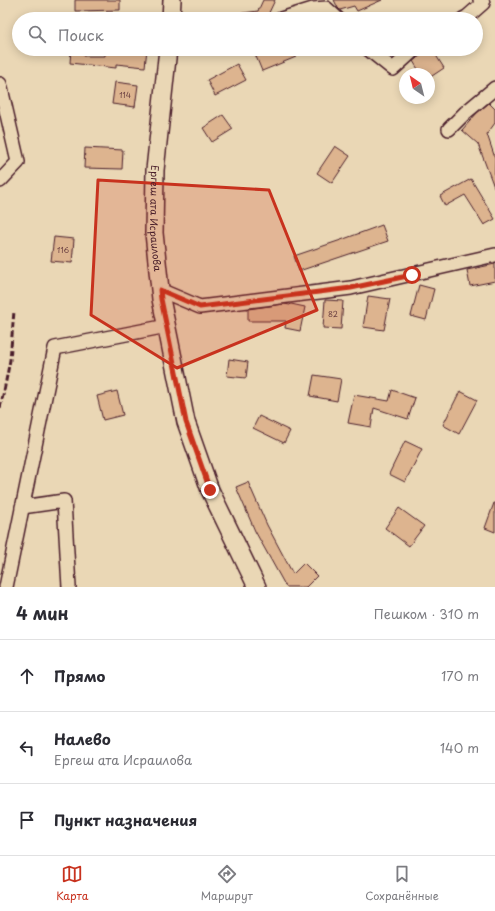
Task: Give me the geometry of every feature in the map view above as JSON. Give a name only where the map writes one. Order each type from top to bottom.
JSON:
[{"type":"main road","points":[[171,12],[172,0]]},
{"type":"main road","name":"Ергеш ата Исраилова","points":[[167,56],[155,170],[154,233],[161,299],[186,422],[210,490],[257,587]]},
{"type":"street","points":[[473,12],[483,3],[480,0]]},
{"type":"street","points":[[303,12],[313,9],[326,8],[330,12]]},
{"type":"street","points":[[377,56],[393,69],[407,56]]},
{"type":"street","points":[[0,84],[18,162],[0,181]]},
{"type":"street","points":[[449,129],[465,113],[495,88]]},
{"type":"street","points":[[160,290],[200,307],[351,288],[495,255]]},
{"type":"street","points":[[6,587],[55,348],[167,326]]},
{"type":"street","points":[[22,507],[64,501],[69,587]]},
{"type":"highlighted area","points":[[98,180],[269,190],[317,310],[177,368],[91,315]]},
{"type":"building","points":[[75,0],[120,0],[120,10],[75,11]]},
{"type":"building","points":[[263,0],[275,0],[269,12],[251,12],[258,11]]},
{"type":"building","points":[[334,0],[382,0],[357,11],[354,6],[340,10]]},
{"type":"building","points":[[70,56],[146,56],[145,67],[116,64],[116,68],[70,63]]},
{"type":"building","points":[[256,56],[296,56],[296,57],[262,71]]},
{"type":"building","points":[[420,56],[436,56],[444,68],[435,74],[435,68],[417,68],[413,61]]},
{"type":"building","points":[[237,64],[246,80],[215,96],[207,80]]},
{"type":"building","points":[[115,82],[138,85],[135,107],[112,104]]},
{"type":"building","points":[[489,103],[495,109],[495,123],[487,134],[495,158],[494,187],[478,144],[462,130],[477,113]]},
{"type":"building","points":[[223,115],[233,129],[212,142],[203,128]]},
{"type":"building","points":[[335,146],[350,156],[332,183],[317,173]]},
{"type":"building","points":[[85,148],[123,150],[122,169],[84,168]]},
{"type":"building","points":[[471,179],[495,219],[484,225],[465,195],[445,206],[440,196]]},
{"type":"building","points":[[382,225],[388,241],[299,271],[294,256]]},
{"type":"building","points":[[54,237],[74,239],[72,263],[51,261]]},
{"type":"building","points":[[495,264],[495,281],[470,286],[467,270]]},
{"type":"building","points":[[419,285],[434,289],[426,320],[411,316]]},
{"type":"building","points":[[368,296],[390,299],[384,330],[363,327]]},
{"type":"building","points":[[325,300],[343,301],[341,329],[323,328]]},
{"type":"building","points":[[284,304],[305,307],[300,331],[285,328],[286,321],[248,321],[248,309]]},
{"type":"building","points":[[229,359],[248,362],[246,378],[227,376]]},
{"type":"building","points":[[314,375],[341,379],[337,401],[310,396]]},
{"type":"building","points":[[392,390],[415,398],[408,419],[374,408],[371,427],[348,423],[354,395],[389,401]]},
{"type":"building","points":[[117,391],[123,415],[103,420],[97,396]]},
{"type":"building","points":[[460,391],[477,400],[459,434],[443,425]]},
{"type":"building","points":[[259,416],[290,431],[284,443],[253,428]]},
{"type":"building","points":[[405,441],[422,449],[405,482],[389,474]]},
{"type":"building","points":[[248,482],[267,525],[293,574],[304,563],[317,576],[306,587],[286,587],[255,531],[236,487]]},
{"type":"building","points":[[495,503],[495,532],[485,528]]},
{"type":"building","points":[[399,508],[424,526],[409,546],[385,528]]},
{"type":"railway","points":[[0,408],[10,360],[14,311]]},
{"type":"route","points":[[210,490],[186,422],[160,290],[200,307],[351,288],[412,275]]}]
